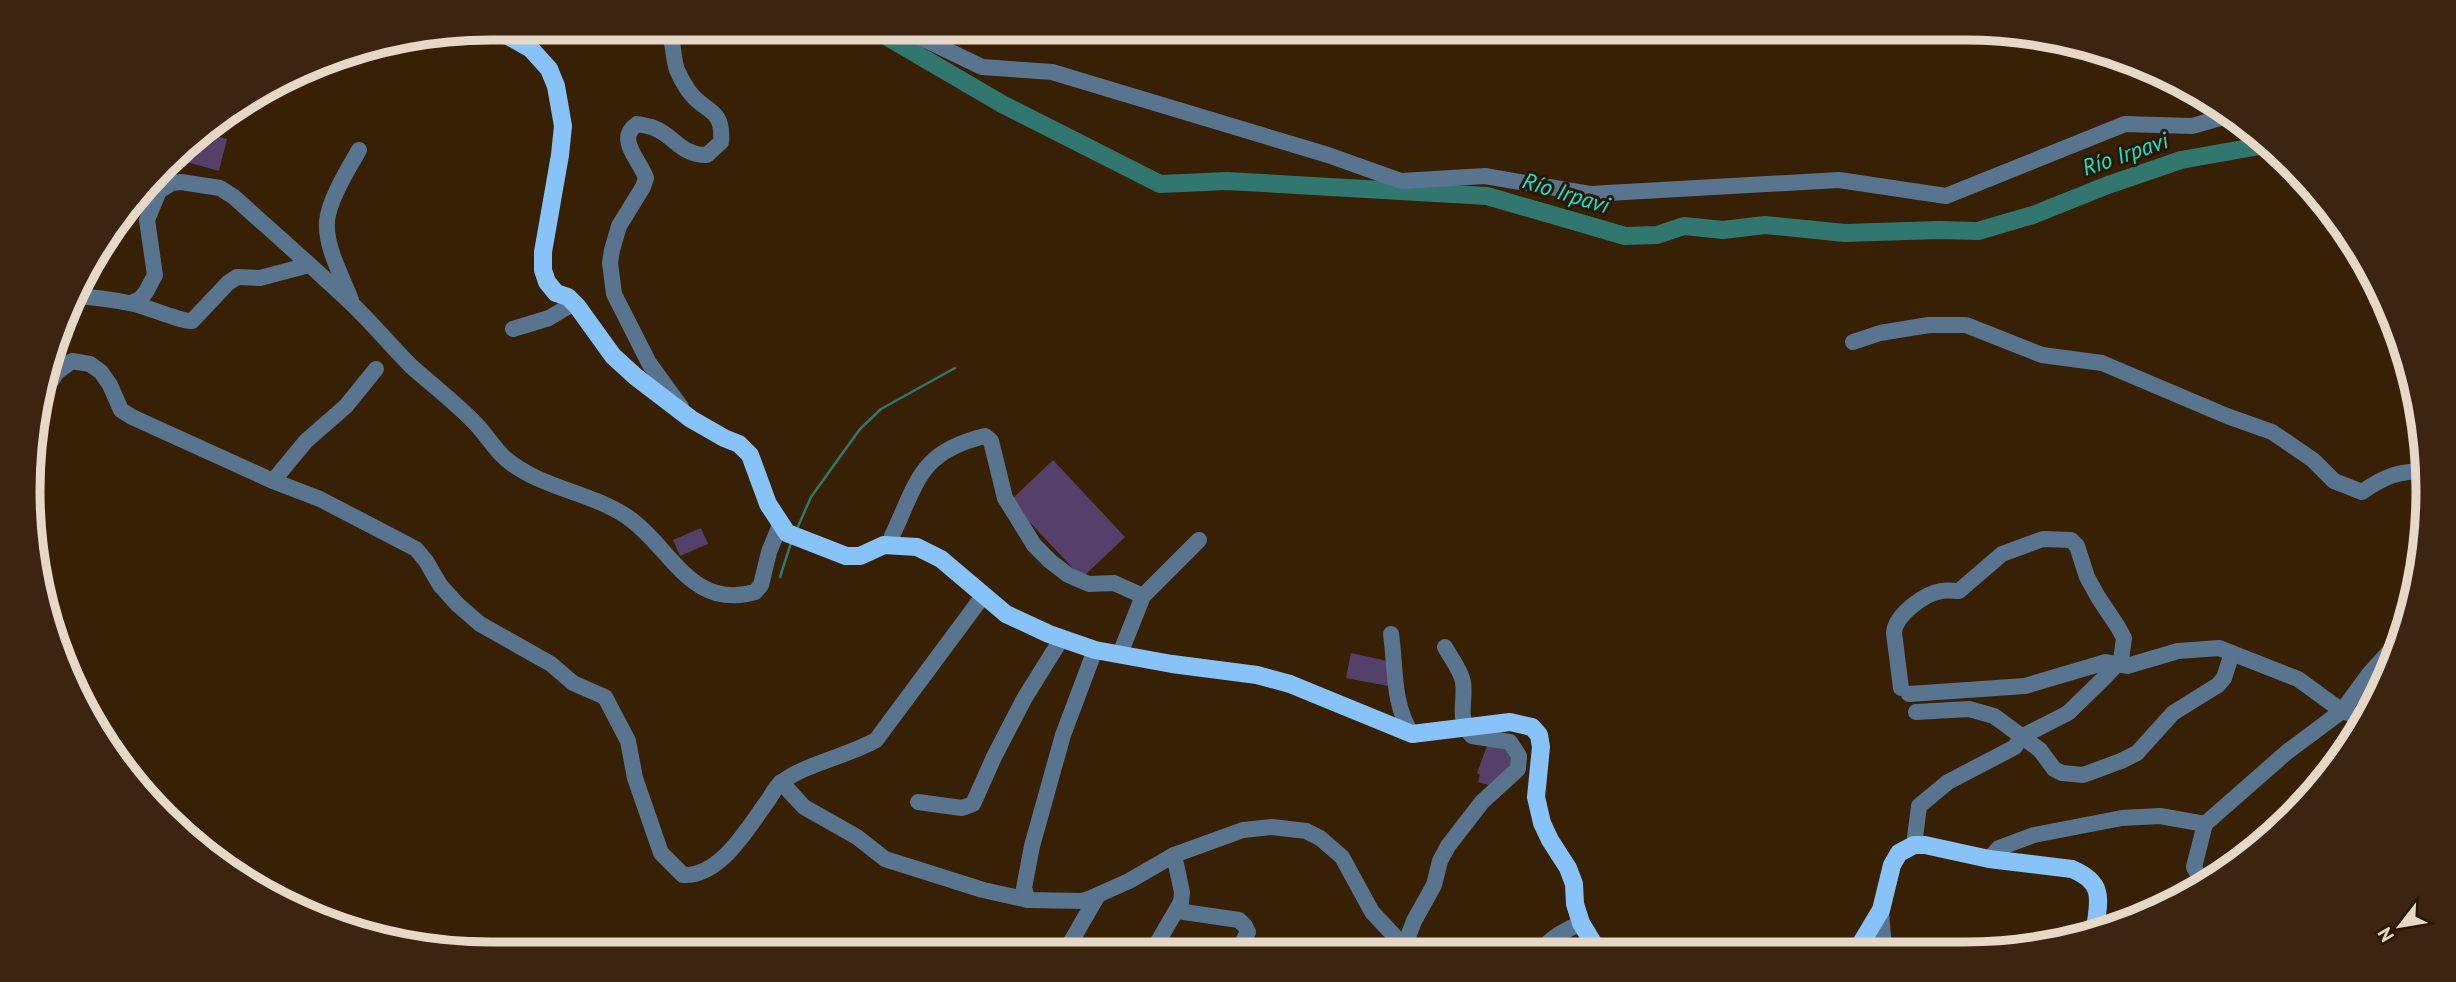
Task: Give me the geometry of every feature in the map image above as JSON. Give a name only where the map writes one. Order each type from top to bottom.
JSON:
[{"type":"main road","points":[[515,40],[531,49],[549,69],[556,86],[562,126],[560,155],[542,252],[547,282],[555,293],[568,297],[574,303],[613,356],[636,377],[691,419],[739,444],[750,455],[768,504],[789,533],[846,556],[860,556],[884,545],[918,547],[941,559],[1006,614],[1028,626],[1095,650],[1257,675],[1290,684],[1412,734],[1510,722],[1532,727],[1539,735],[1541,747],[1536,797],[1542,822],[1571,876],[1581,923],[1593,942]]},
{"type":"main road","points":[[1862,942],[1881,910],[1892,865],[1899,853],[1914,845],[1989,859],[2072,869],[2092,879],[2099,898],[2096,922]]},
{"type":"street","points":[[671,40],[678,71],[684,83],[691,94],[718,116],[721,142],[707,155],[699,155],[677,146],[656,128],[637,124],[630,129],[627,137],[629,147],[646,178],[619,226],[610,263],[614,294],[628,324],[649,363],[691,419]]},
{"type":"street","points":[[925,40],[982,68],[1052,72],[1328,156],[1401,181],[1485,176],[1590,194],[1839,180],[1945,196],[2125,124],[2192,126],[2219,119]]},
{"type":"street","points":[[354,305],[330,243],[327,222],[342,179],[359,150]]},
{"type":"street","points":[[131,303],[146,292],[155,275],[147,220],[159,191],[172,183],[181,182],[227,191],[354,305],[410,365],[474,422],[506,459],[537,477],[624,514],[642,527],[682,574],[698,585],[713,593],[735,596],[755,592],[761,585],[769,552],[789,533]]},
{"type":"street","points":[[85,297],[131,303],[186,322],[192,321],[228,282],[237,277],[260,278],[309,265]]},
{"type":"street","points":[[513,329],[549,318],[574,303]]},
{"type":"street","points":[[1853,342],[1880,333],[1929,325],[1966,325],[2042,355],[2102,363],[2272,432],[2313,460],[2334,481],[2362,492],[2384,477],[2415,471]]},
{"type":"street","points":[[56,373],[72,361],[90,364],[101,372],[110,385],[121,410],[274,481],[320,499],[416,549],[440,585],[480,624],[551,664],[573,683],[598,692],[605,698],[628,741],[635,778],[661,853],[683,875],[702,873],[734,846],[781,782],[876,740],[983,596]]},
{"type":"street","points":[[274,481],[306,441],[346,406],[376,369]]},
{"type":"street","points":[[891,545],[892,536],[918,476],[930,461],[945,449],[985,436],[991,441],[1004,498],[1034,545],[1049,561],[1068,575],[1089,584],[1114,583],[1143,596]]},
{"type":"street","points":[[1914,845],[1919,806],[1948,782],[2015,747],[2021,737],[2068,713],[2117,664],[2121,660],[2124,638],[2087,576],[2077,546],[2071,540],[2043,539],[2003,554],[1959,591],[1942,591],[1930,595],[1902,614],[1894,625],[1894,633],[1905,691],[2025,686],[2106,662],[2117,664],[2127,666],[2178,651],[2210,647],[2298,679],[2342,710],[2355,715]]},
{"type":"street","points":[[1120,654],[1143,596],[1199,540]]},
{"type":"street","points":[[1391,634],[1399,710],[1412,734]]},
{"type":"street","points":[[918,802],[962,808],[973,804],[1024,699],[1062,638]]},
{"type":"street","points":[[1406,942],[1434,885],[1440,861],[1448,846],[1482,803],[1518,769],[1519,757],[1510,742],[1501,738],[1472,736],[1465,728],[1462,710],[1463,680],[1445,647]]},
{"type":"street","points":[[1028,900],[1024,888],[1032,846],[1063,735],[1095,650]]},
{"type":"street","points":[[1916,712],[1969,709],[1981,711],[2001,720],[2040,750],[2054,769],[2062,773],[2083,775],[2137,753],[2174,713],[2218,685],[2224,678],[2232,653]]},
{"type":"street","points":[[2199,876],[2194,867],[2205,824],[2287,752],[2342,710],[2382,659]]},
{"type":"street","points":[[781,782],[804,807],[857,837],[885,859],[983,890],[1028,900],[1082,901],[1174,856],[1243,830],[1272,827],[1306,831],[1320,838],[1342,857],[1372,912],[1398,942]]},
{"type":"street","points":[[1989,859],[1999,848],[2034,835],[2122,818],[2160,816],[2205,824]]},
{"type":"street","points":[[1158,942],[1177,911],[1182,892],[1174,856]]},
{"type":"street","points":[[1071,942],[1098,895]]},
{"type":"street","points":[[1881,910],[1883,942]]},
{"type":"street","points":[[1177,911],[1239,920],[1248,932],[1242,942]]},
{"type":"street","points":[[1547,942],[1558,933],[1581,923]]},
{"type":"shaded area","points":[[214,135],[227,139],[219,171],[184,161]]},
{"type":"shaded area","points":[[1053,460],[1125,537],[1082,578],[1010,501]]},
{"type":"shaded area","points":[[701,528],[708,544],[680,556],[673,540]]},
{"type":"shaded area","points":[[1351,653],[1393,662],[1388,686],[1346,678]]},
{"type":"shaded area","points":[[1487,746],[1510,750],[1513,764],[1492,786],[1478,782],[1480,775],[1477,773]]},
{"type":"waterway","name":"Río Irpavi","points":[[893,40],[1002,104],[1160,184],[1227,181],[1487,196],[1625,236],[1657,235],[1684,226],[1723,230],[1765,225],[1845,233],[1978,231],[2033,215],[2181,160],[2256,147]]},
{"type":"waterway","points":[[796,531],[811,497],[860,429],[881,409],[955,368]]},
{"type":"waterway","points":[[780,577],[791,543]]}]
